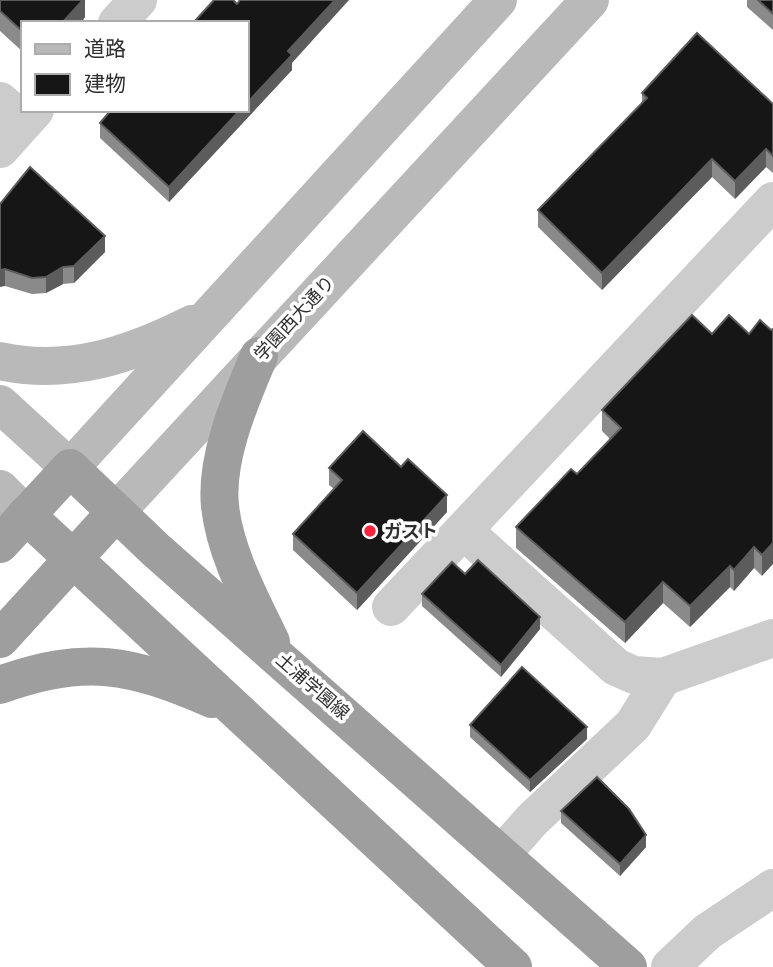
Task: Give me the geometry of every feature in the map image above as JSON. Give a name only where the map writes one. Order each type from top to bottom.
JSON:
[{"type":"highway","points":[[259,356],[236,410],[225,452],[220,504],[231,548],[276,653]]},
{"type":"highway","points":[[0,544],[13,502],[70,468]]},
{"type":"highway","name":"土浦学園線","points":[[70,468],[116,512],[628,967]]},
{"type":"highway","points":[[13,502],[513,967]]},
{"type":"highway","name":"学園西大通り","points":[[0,639],[116,512]]},
{"type":"highway","points":[[0,685],[50,669],[97,664],[144,673],[234,708]]},
{"type":"main road","points":[[70,468],[498,0]]},
{"type":"main road","name":"学園西大通り","points":[[116,512],[590,0]]},
{"type":"main road","points":[[0,361],[28,367],[73,366],[149,345],[209,315]]},
{"type":"main road","name":"土浦学園線","points":[[0,404],[70,468]]},
{"type":"street","points":[[119,21],[138,0]]},
{"type":"street","points":[[391,607],[773,201]]},
{"type":"street","points":[[464,531],[616,667],[634,675],[663,677],[773,638]]},
{"type":"street","points":[[502,855],[532,820],[633,725],[663,677]]},
{"type":"street","points":[[670,967],[707,932],[773,888]]},
{"type":"building","points":[[0,0],[83,0],[64,21],[21,21],[21,30],[0,11]]},
{"type":"building","points":[[214,0],[233,0],[237,4],[240,0],[335,0],[288,51],[292,55],[248,102],[248,21],[195,21]]},
{"type":"building","points":[[758,0],[773,0],[773,14]]},
{"type":"building","points":[[697,33],[773,104],[773,156],[766,149],[735,181],[712,159],[602,273],[538,210],[647,98],[642,93]]},
{"type":"building","points":[[109,112],[238,112],[169,187],[100,123]]},
{"type":"building","points":[[30,167],[105,236],[74,266],[63,267],[46,277],[32,278],[5,269],[0,270],[0,204]]},
{"type":"building","points":[[692,315],[712,334],[729,315],[749,334],[760,320],[773,329],[773,543],[762,555],[754,547],[734,570],[730,566],[690,606],[663,582],[625,622],[516,527],[571,469],[577,474],[621,428],[602,410]]},
{"type":"building","name":"ガスト","points":[[363,431],[401,467],[408,459],[447,495],[357,593],[293,534],[342,480],[329,468]]},
{"type":"building","points":[[478,560],[540,617],[501,665],[422,594],[452,562],[465,574]]},
{"type":"building","points":[[522,667],[587,727],[530,780],[470,725]]},
{"type":"building","points":[[597,777],[629,809],[646,835],[620,864],[561,811]]},
{"type":"place","name":"ガスト","points":[[370,531]]}]
